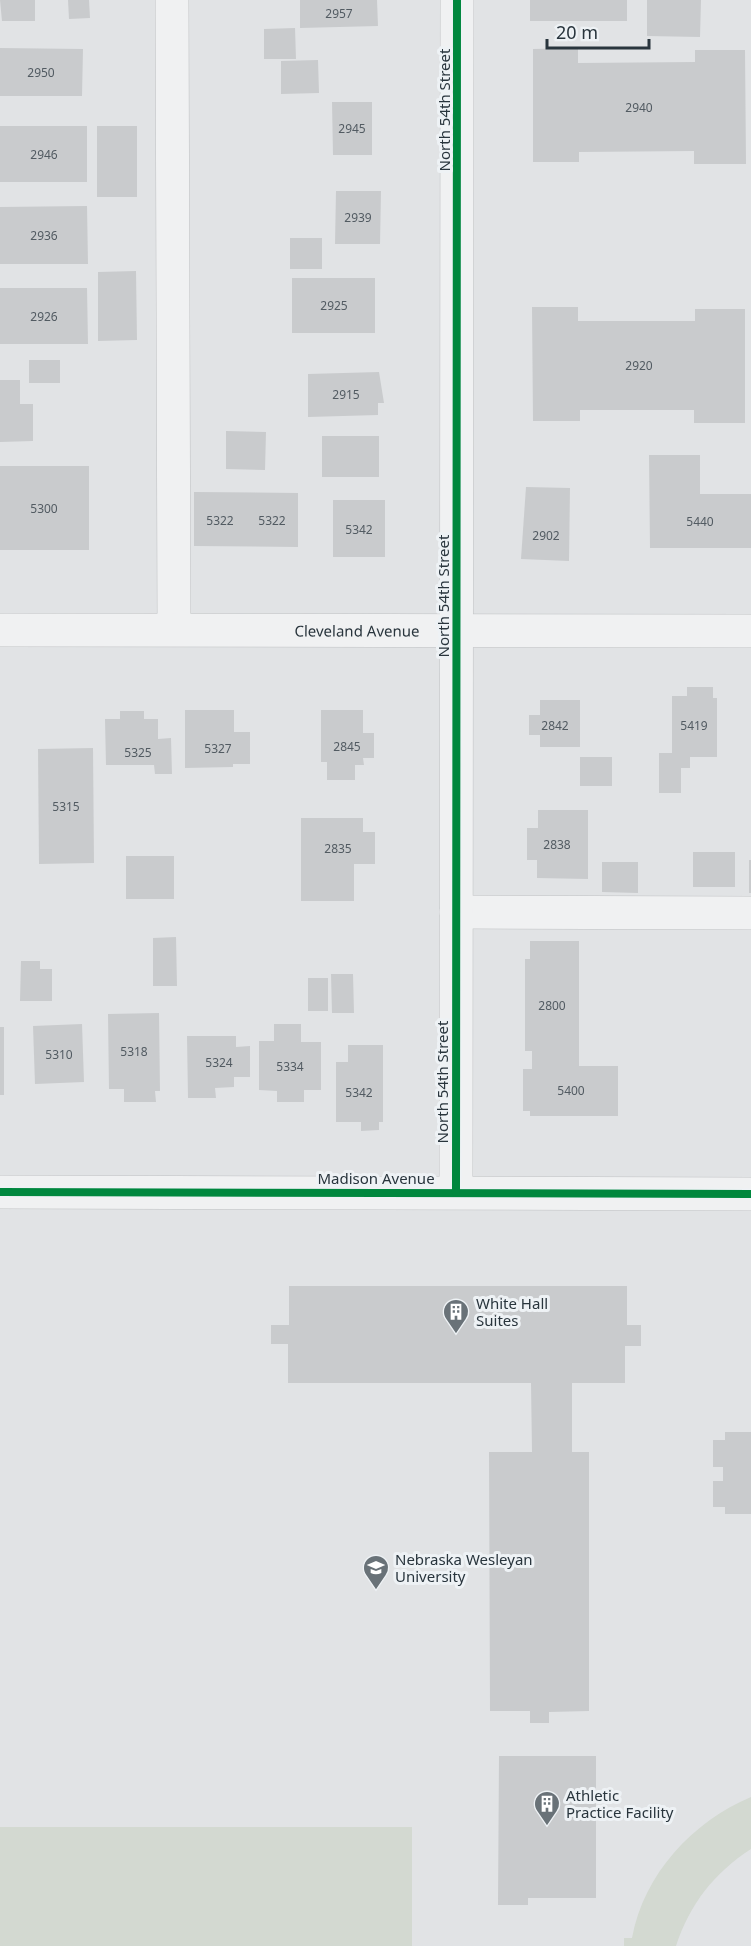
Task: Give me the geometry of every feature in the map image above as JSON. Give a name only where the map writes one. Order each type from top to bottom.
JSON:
[{"type":"street","points":[[172,0],[174,629]]},
{"type":"street","name":"North 54th Street","points":[[456,1192],[457,0]]},
{"type":"street","name":"Cleveland Avenue","points":[[0,630],[751,631]]},
{"type":"street","points":[[456,912],[751,913]]},
{"type":"street","name":"Madison Avenue","points":[[0,1192],[751,1194]]},
{"type":"shaded area","points":[[751,1797],[751,1849],[726,1868],[705,1891],[688,1916],[676,1946],[624,1946],[624,1938],[632,1938],[647,1892],[674,1853],[709,1821]]},
{"type":"shaded area","points":[[0,1827],[412,1827],[412,1946],[0,1946]]},
{"type":"building","points":[[0,0],[35,0],[35,21],[2,21]]},
{"type":"building","points":[[68,0],[89,0],[90,18],[69,19]]},
{"type":"building","points":[[300,0],[377,0],[378,26],[300,28]]},
{"type":"building","points":[[530,0],[627,0],[627,21],[530,21]]},
{"type":"building","points":[[647,0],[701,0],[700,37],[647,36]]},
{"type":"building","points":[[295,28],[296,59],[264,59],[264,29]]},
{"type":"building","points":[[0,48],[83,49],[82,96],[0,96]]},
{"type":"building","points":[[578,48],[578,63],[695,62],[695,50],[745,50],[746,164],[694,164],[694,151],[579,152],[579,162],[533,162],[533,49]]},
{"type":"building","points":[[318,60],[319,93],[281,94],[281,61]]},
{"type":"building","points":[[332,102],[372,102],[372,155],[333,155]]},
{"type":"building","points":[[0,126],[87,126],[87,182],[0,182]]},
{"type":"building","points":[[97,126],[137,126],[137,197],[97,197]]},
{"type":"building","points":[[336,191],[381,191],[380,244],[335,244]]},
{"type":"building","points":[[87,206],[88,264],[0,264],[0,207]]},
{"type":"building","points":[[290,238],[322,238],[322,269],[290,269]]},
{"type":"building","points":[[136,271],[137,340],[98,341],[98,272]]},
{"type":"building","points":[[292,278],[375,278],[375,333],[292,333]]},
{"type":"building","points":[[0,288],[87,288],[88,344],[0,344]]},
{"type":"building","points":[[532,307],[578,307],[578,321],[695,321],[695,309],[745,309],[745,423],[694,423],[694,410],[580,410],[580,421],[533,421]]},
{"type":"building","points":[[29,360],[60,360],[60,383],[29,383]]},
{"type":"building","points":[[379,372],[384,403],[378,403],[378,415],[308,417],[308,374]]},
{"type":"building","points":[[0,380],[20,380],[20,404],[33,404],[33,441],[0,442]]},
{"type":"building","points":[[226,431],[266,432],[265,470],[226,469]]},
{"type":"building","points":[[322,436],[379,436],[379,477],[322,477]]},
{"type":"building","points":[[649,455],[700,455],[700,494],[751,494],[751,548],[650,548]]},
{"type":"building","points":[[0,466],[89,466],[89,550],[0,550]]},
{"type":"building","points":[[526,487],[570,488],[569,561],[521,559]]},
{"type":"building","points":[[194,492],[298,493],[298,547],[194,546]]},
{"type":"building","points":[[333,500],[385,500],[385,557],[333,557]]},
{"type":"building","points":[[687,687],[713,687],[713,698],[717,698],[717,757],[690,757],[690,768],[681,768],[681,793],[659,793],[659,753],[672,753],[672,696],[687,696]]},
{"type":"building","points":[[540,700],[580,700],[580,747],[540,747],[540,735],[529,735],[529,715],[540,715]]},
{"type":"building","points":[[185,710],[234,710],[234,732],[250,732],[250,764],[233,764],[233,767],[185,768]]},
{"type":"building","points":[[321,710],[363,710],[363,733],[374,733],[374,758],[363,758],[364,765],[355,765],[355,780],[327,780],[327,762],[321,762]]},
{"type":"building","points":[[120,711],[144,711],[144,719],[158,719],[158,739],[171,738],[172,774],[155,774],[154,765],[106,765],[105,719],[120,719]]},
{"type":"building","points":[[93,748],[94,863],[39,864],[38,749]]},
{"type":"building","points":[[580,757],[612,757],[612,786],[580,786]]},
{"type":"building","points":[[538,810],[588,810],[588,879],[537,878],[537,860],[527,860],[527,828],[538,828]]},
{"type":"building","points":[[301,818],[363,818],[363,832],[375,832],[375,864],[354,864],[354,901],[301,901]]},
{"type":"building","points":[[693,852],[735,852],[735,887],[693,887]]},
{"type":"building","points":[[126,856],[174,856],[174,899],[126,899]]},
{"type":"building","points":[[749,860],[751,860],[751,893],[749,893]]},
{"type":"building","points":[[602,862],[638,862],[638,893],[602,892]]},
{"type":"building","points":[[176,937],[177,986],[153,986],[153,938]]},
{"type":"building","points":[[530,941],[579,941],[579,1066],[618,1066],[618,1116],[530,1116],[530,1111],[523,1111],[523,1069],[532,1069],[532,1051],[525,1051],[525,959],[530,959]]},
{"type":"building","points":[[21,961],[40,961],[40,969],[52,969],[52,1001],[20,1001]]},
{"type":"building","points":[[331,974],[353,974],[354,1013],[332,1013]]},
{"type":"building","points":[[308,978],[328,978],[328,1011],[308,1011]]},
{"type":"building","points":[[159,1013],[160,1091],[155,1091],[156,1102],[124,1102],[124,1089],[109,1089],[108,1014]]},
{"type":"building","points":[[82,1024],[84,1082],[35,1084],[33,1026]]},
{"type":"building","points":[[274,1024],[301,1024],[301,1042],[321,1042],[321,1090],[304,1090],[304,1102],[277,1102],[277,1091],[259,1090],[259,1041],[274,1041]]},
{"type":"building","points":[[0,1027],[4,1027],[4,1095],[0,1095]]},
{"type":"building","points":[[187,1036],[236,1036],[236,1047],[250,1046],[250,1077],[234,1077],[234,1087],[215,1088],[216,1098],[188,1098]]},
{"type":"building","points":[[348,1045],[383,1045],[383,1122],[379,1122],[379,1130],[361,1131],[361,1122],[336,1122],[336,1062],[348,1062]]},
{"type":"building","points":[[289,1286],[627,1286],[627,1325],[641,1325],[641,1346],[625,1346],[625,1383],[572,1383],[572,1452],[589,1452],[589,1711],[549,1712],[549,1723],[530,1723],[530,1711],[490,1711],[489,1452],[532,1452],[531,1383],[288,1383],[288,1344],[271,1344],[271,1325],[289,1325]]},
{"type":"building","points":[[725,1432],[751,1432],[751,1514],[725,1514],[725,1507],[713,1507],[713,1481],[723,1481],[723,1467],[713,1467],[713,1440],[725,1440]]},
{"type":"building","name":"Athletic Practice Facility","points":[[499,1756],[596,1756],[596,1898],[528,1898],[528,1905],[498,1905]]},
{"type":"cycle path","points":[[456,1192],[457,0]]},
{"type":"cycle path","points":[[0,1192],[751,1194]]},
{"type":"place","name":"White Hall Suites","points":[[456,1335]]},
{"type":"place","name":"Nebraska Wesleyan University","points":[[376,1591]]},
{"type":"place","name":"Athletic Practice Facility","points":[[547,1827]]}]
